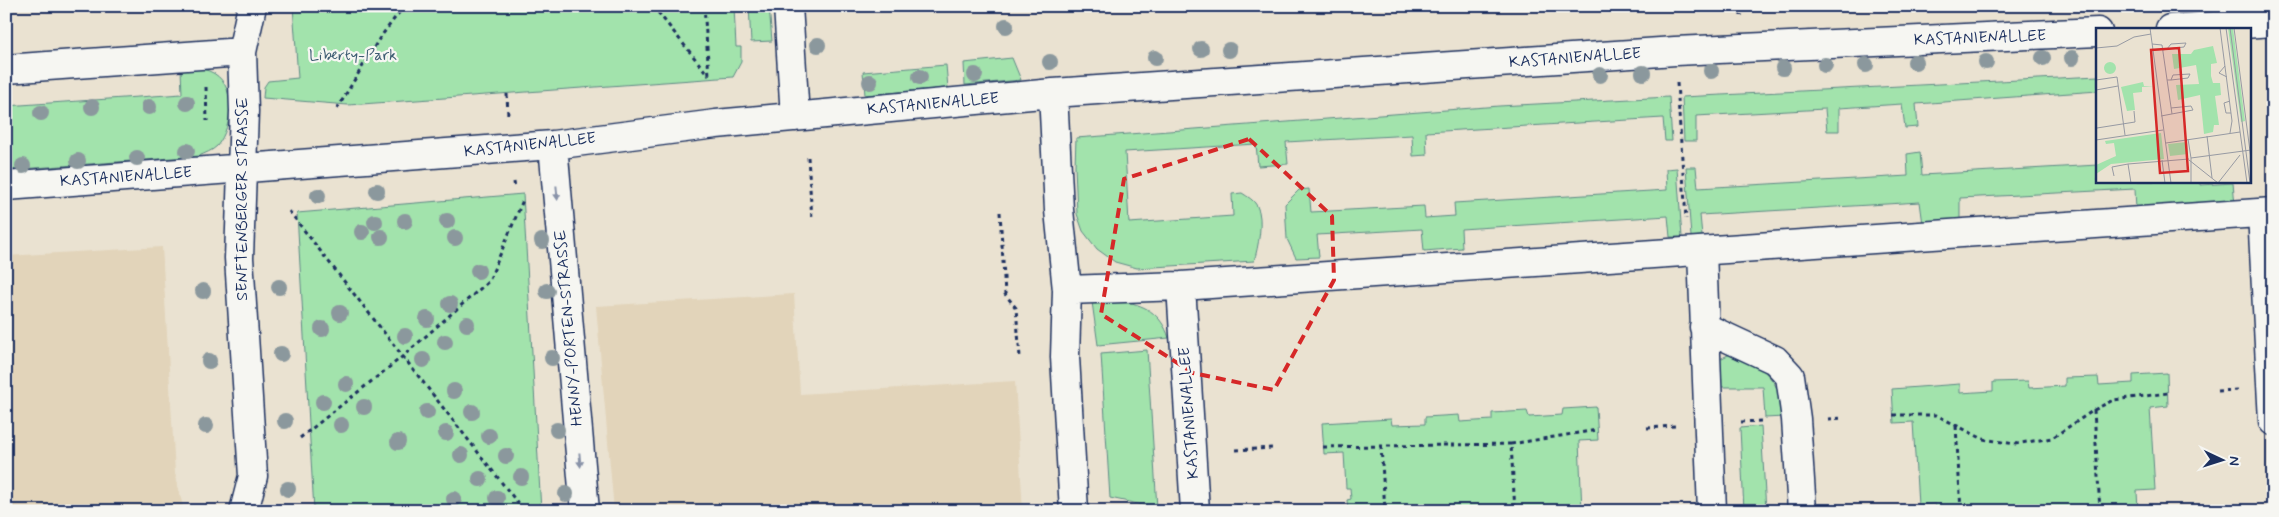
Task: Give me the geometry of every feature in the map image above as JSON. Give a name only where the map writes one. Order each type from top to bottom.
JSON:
[{"type":"street","name":"SENFTENBERGER STRASSE","points":[[244,511],[253,476],[239,258],[244,111],[242,52],[252,6]]},
{"type":"street","points":[[788,6],[795,117]]},
{"type":"street","points":[[2185,28],[2273,22]]},
{"type":"street","name":"KASTANIENALLEE","points":[[6,186],[553,145],[795,117],[1053,93],[1675,51],[2096,32]]},
{"type":"street","points":[[6,69],[242,52]]},
{"type":"street","points":[[1053,93],[1067,290],[1065,357],[1074,511]]},
{"type":"street","name":"HENNY-PORTEN-STRASSE","points":[[553,145],[584,511]]},
{"type":"street","points":[[1067,290],[1180,286],[2267,213],[2273,421]]},
{"type":"street","points":[[1695,252],[1704,327],[1712,511]]},
{"type":"street","name":"KASTANIENALLEE","points":[[1180,286],[1195,511]]},
{"type":"street","points":[[1704,327],[1775,360],[1790,376],[1796,419],[1802,511]]},
{"type":"path","points":[[337,109],[378,39],[404,6]]},
{"type":"path","points":[[653,6],[709,76],[704,6]]},
{"type":"path","points":[[1675,51],[1695,252]]},
{"type":"path","points":[[808,157],[812,219]]},
{"type":"path","points":[[300,438],[402,357],[489,281],[524,196]]},
{"type":"path","points":[[289,210],[524,511]]},
{"type":"path","points":[[1000,212],[1005,294],[1016,308],[1020,357]]},
{"type":"path","points":[[1893,415],[1936,415],[1984,439],[2015,444],[2052,438],[2094,410],[2113,400],[2168,394]]},
{"type":"path","points":[[2094,410],[2100,511]]},
{"type":"path","points":[[1956,426],[1961,511]]},
{"type":"path","points":[[1323,447],[1511,444],[1597,430]]},
{"type":"path","points":[[1511,444],[1514,511]]},
{"type":"path","points":[[1381,446],[1385,511]]},
{"type":"path","points":[[1236,450],[1273,448]]},
{"type":"highlighted area","points":[[1249,139],[1332,216],[1334,280],[1274,390],[1193,373],[1101,314],[1124,179]]},
{"type":"shaded area","points":[[162,247],[175,473],[184,511],[6,511],[6,256]]},
{"type":"shaded area","points":[[794,294],[800,394],[1015,381],[1023,511],[614,511],[596,306]]},
{"type":"green space","name":"Liberty-Park","points":[[293,6],[734,6],[736,47],[741,47],[741,62],[733,77],[348,105],[263,98],[264,87],[268,81],[298,78]]},
{"type":"green space","points":[[749,6],[769,6],[772,41],[751,42]]},
{"type":"green space","points":[[1012,58],[1021,80],[965,85],[964,63]]},
{"type":"green space","points":[[946,65],[948,88],[865,95],[863,72]]},
{"type":"green space","points":[[181,69],[209,71],[225,85],[230,105],[227,127],[217,146],[211,151],[199,156],[6,170],[6,106],[182,94]]},
{"type":"green space","points":[[2096,76],[2096,91],[1916,104],[1918,127],[1905,128],[1902,104],[1839,108],[1839,131],[1827,131],[1825,109],[1696,116],[1696,141],[1684,141],[1682,97]]},
{"type":"green space","points":[[1669,97],[1672,141],[1665,141],[1663,118],[1426,132],[1427,155],[1413,156],[1412,135],[1286,142],[1288,164],[1258,166],[1256,144],[1125,152],[1129,223],[1233,216],[1232,194],[1242,193],[1254,202],[1259,212],[1260,233],[1254,261],[1137,268],[1115,262],[1097,249],[1083,231],[1077,214],[1076,138],[1499,106]]},
{"type":"green space","points":[[1920,152],[1922,175],[2096,165],[2096,182],[2200,182],[2200,185],[2233,183],[2235,205],[2136,210],[2135,189],[1960,198],[1960,222],[1923,224],[1920,202],[1700,215],[1702,236],[1691,237],[1686,167],[1696,167],[1698,188],[1908,176],[1907,154]]},
{"type":"green space","points":[[1677,168],[1682,237],[1670,237],[1668,216],[1461,229],[1462,248],[1424,251],[1422,229],[1317,235],[1319,257],[1296,258],[1287,239],[1285,204],[1299,190],[1309,189],[1311,212],[1424,206],[1425,218],[1455,216],[1454,203],[1667,190],[1666,169]]},
{"type":"green space","points":[[523,194],[541,511],[314,511],[297,213]]},
{"type":"green space","points":[[1120,301],[1144,307],[1150,311],[1166,329],[1169,338],[1098,345],[1092,302]]},
{"type":"green space","points":[[1147,350],[1157,508],[1110,498],[1101,354]]},
{"type":"green space","points":[[1737,353],[1764,371],[1770,378],[1779,394],[1784,417],[1765,418],[1763,387],[1715,387],[1718,360]]},
{"type":"green space","points":[[2167,373],[2168,406],[2150,408],[2155,490],[2137,491],[2138,511],[1935,511],[1935,504],[1918,505],[1913,422],[1894,423],[1892,389],[1960,384],[1960,393],[1993,391],[1993,382],[2028,381],[2029,388],[2065,386],[2065,378],[2098,377],[2099,385],[2133,383],[2133,375]]},
{"type":"green space","points":[[1596,407],[1598,440],[1579,441],[1582,511],[1348,511],[1347,500],[1351,499],[1350,488],[1346,488],[1344,453],[1324,454],[1322,423],[1391,419],[1392,425],[1425,424],[1425,417],[1459,415],[1460,422],[1492,420],[1492,413],[1527,411],[1529,417],[1562,415],[1563,409]]},
{"type":"green space","points":[[1761,426],[1766,511],[1744,511],[1740,428]]}]
